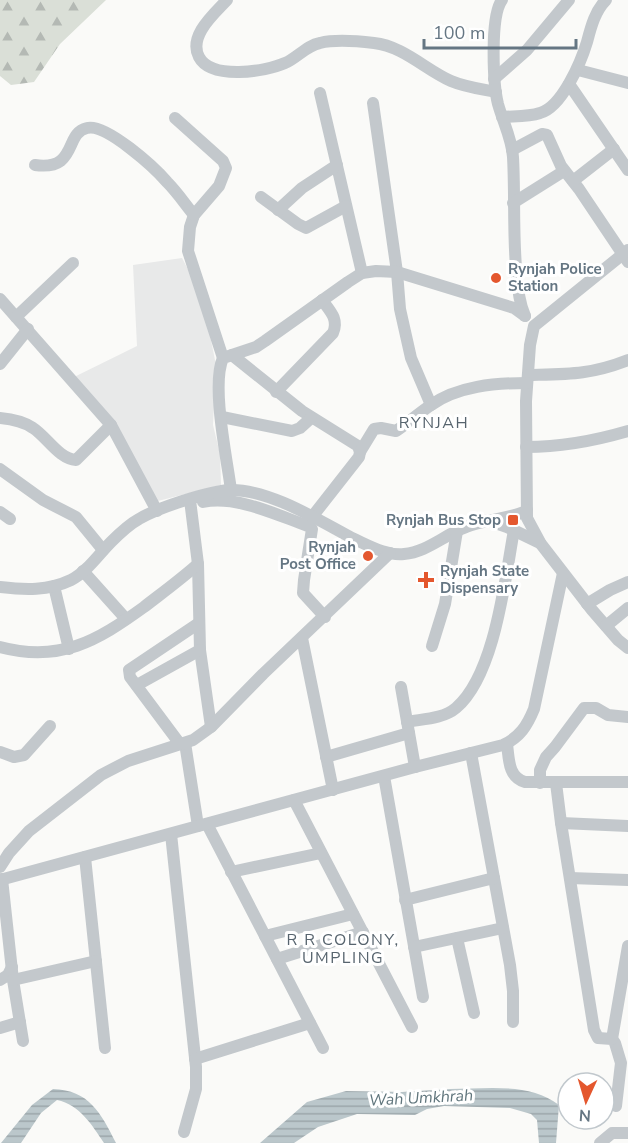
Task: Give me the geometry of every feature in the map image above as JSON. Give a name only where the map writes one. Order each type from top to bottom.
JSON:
[{"type":"street","points":[[227,0],[208,20],[196,45],[202,61],[214,68],[236,72],[276,66],[287,62],[317,43],[328,41],[376,43],[397,51],[450,81],[496,92]]},
{"type":"street","points":[[502,0],[496,15],[494,79],[512,150],[519,302],[525,316]]},
{"type":"street","points":[[494,79],[527,50],[569,0]]},
{"type":"street","points":[[502,117],[541,113],[550,108],[578,70],[595,17],[606,0]]},
{"type":"street","points":[[578,70],[628,83]]},
{"type":"street","points":[[568,84],[628,170]]},
{"type":"street","points":[[320,93],[363,273]]},
{"type":"street","points":[[373,103],[397,272],[400,309],[411,358],[431,405]]},
{"type":"street","points":[[175,118],[223,161],[226,168],[219,186],[194,215],[190,227],[188,251],[227,357],[311,418],[354,443],[360,452]]},
{"type":"street","points":[[35,165],[52,166],[60,163],[81,131],[88,127],[100,129],[110,134],[168,182],[194,215]]},
{"type":"street","points":[[512,150],[542,134],[547,135],[564,171],[626,255],[536,324],[530,345],[528,379],[526,510],[529,524],[541,544],[587,604],[628,648]]},
{"type":"street","points":[[573,181],[614,149]]},
{"type":"street","points":[[278,210],[302,188],[337,165]]},
{"type":"street","points":[[513,203],[564,171]]},
{"type":"street","points":[[261,197],[306,228],[346,206]]},
{"type":"street","points":[[16,316],[73,263]]},
{"type":"street","points":[[231,490],[219,387],[220,364],[227,357],[265,341],[363,273],[397,272],[514,308],[536,324]]},
{"type":"street","points":[[0,299],[111,425],[157,511]]},
{"type":"street","points":[[276,392],[333,333],[336,323],[322,300]]},
{"type":"street","points":[[0,364],[28,329]]},
{"type":"street","points":[[312,517],[359,457],[374,429],[396,431],[431,405],[452,394],[501,383],[584,373],[628,360]]},
{"type":"street","points":[[222,417],[292,431],[300,428],[311,418]]},
{"type":"street","points":[[0,418],[13,419],[32,427],[71,460],[79,458],[111,425]]},
{"type":"street","points":[[526,447],[558,446],[592,441],[628,431]]},
{"type":"street","points":[[0,470],[43,500],[70,512],[103,550]]},
{"type":"street","points":[[0,587],[36,590],[74,579],[126,528],[140,518],[211,493],[231,490],[259,495],[390,553],[406,554],[420,551],[457,531],[486,520],[516,516],[526,510]]},
{"type":"street","points":[[190,502],[215,500],[236,502],[312,529],[303,593],[325,616]]},
{"type":"street","points":[[190,502],[198,564],[200,650],[211,727]]},
{"type":"street","points":[[486,520],[514,530],[541,544]]},
{"type":"street","points":[[326,757],[446,714],[456,708],[480,672],[493,638],[514,530]]},
{"type":"street","points":[[432,646],[447,595],[457,531]]},
{"type":"street","points":[[23,1041],[4,931],[1,875],[9,853],[30,831],[100,775],[128,761],[202,735],[390,553]]},
{"type":"street","points":[[0,647],[41,653],[69,649],[90,642],[126,619],[198,564]]},
{"type":"street","points":[[83,571],[126,619]]},
{"type":"street","points":[[1,875],[85,857],[507,744],[519,736],[534,709],[563,573]]},
{"type":"street","points":[[587,604],[628,582]]},
{"type":"street","points":[[54,586],[69,649]]},
{"type":"street","points":[[606,626],[628,608]]},
{"type":"street","points":[[199,623],[132,667],[129,674],[182,743],[202,825],[231,872],[323,1048]]},
{"type":"street","points":[[302,638],[333,790]]},
{"type":"street","points":[[137,685],[200,650]]},
{"type":"street","points":[[401,687],[415,767]]},
{"type":"street","points":[[540,783],[540,770],[546,757],[584,708],[589,706],[608,715],[628,717]]},
{"type":"street","points":[[0,752],[14,757],[24,756],[50,726]]},
{"type":"street","points":[[507,744],[514,776],[525,782],[628,782]]},
{"type":"street","points":[[471,753],[512,980],[513,1022]]},
{"type":"street","points":[[384,776],[423,998]]},
{"type":"street","points":[[556,783],[594,1030],[598,1038],[612,1039]]},
{"type":"street","points":[[294,800],[412,1027]]},
{"type":"street","points":[[561,823],[628,826]]},
{"type":"street","points":[[171,834],[195,1059],[196,1089],[184,1132]]},
{"type":"street","points":[[231,872],[321,853]]},
{"type":"street","points":[[85,857],[105,1048]]},
{"type":"street","points":[[405,900],[494,878]]},
{"type":"street","points":[[570,878],[628,880]]},
{"type":"street","points":[[265,936],[353,914]]},
{"type":"street","points":[[414,947],[503,928]]},
{"type":"street","points":[[277,959],[363,932]]},
{"type":"street","points":[[458,938],[474,1013]]},
{"type":"street","points":[[616,1106],[621,1063],[612,1039],[628,946]]},
{"type":"street","points":[[13,980],[96,961]]},
{"type":"street","points":[[0,980],[8,975],[12,967]]},
{"type":"street","points":[[0,1028],[20,1022]]},
{"type":"street","points":[[195,1059],[310,1023]]},
{"type":"street","points":[[600,1143],[612,1133],[628,1134]]},
{"type":"shaded area","points":[[182,258],[202,296],[216,365],[213,425],[220,454],[221,485],[150,503],[110,432],[66,381],[137,346],[133,265]]},
{"type":"green space","points":[[0,0],[106,0],[60,44],[34,82],[11,85],[0,76]]},
{"type":"water","name":"Wah Umkhrah","points":[[507,1088],[535,1093],[556,1103],[556,1143],[539,1143],[537,1120],[531,1114],[510,1108],[444,1106],[427,1109],[415,1115],[357,1114],[318,1127],[294,1143],[260,1143],[307,1102],[346,1091],[402,1092]]},
{"type":"water","points":[[53,1089],[76,1094],[92,1105],[105,1122],[116,1143],[104,1143],[79,1111],[57,1100],[41,1113],[21,1143],[1,1143],[32,1105]]},
{"type":"place","name":"Rynjah Police Station","points":[[496,278]]},
{"type":"place","name":"Rynjah Bus Stop","points":[[513,520]]},
{"type":"place","name":"Rynjah Post Office","points":[[368,556]]},
{"type":"place","name":"Rynjah State Dispensary","points":[[426,580]]},
{"type":"district","name":"RYNJAH","points":[[434,423]]},
{"type":"district","name":"R R COLONY, UMPLING","points":[[343,949]]}]
